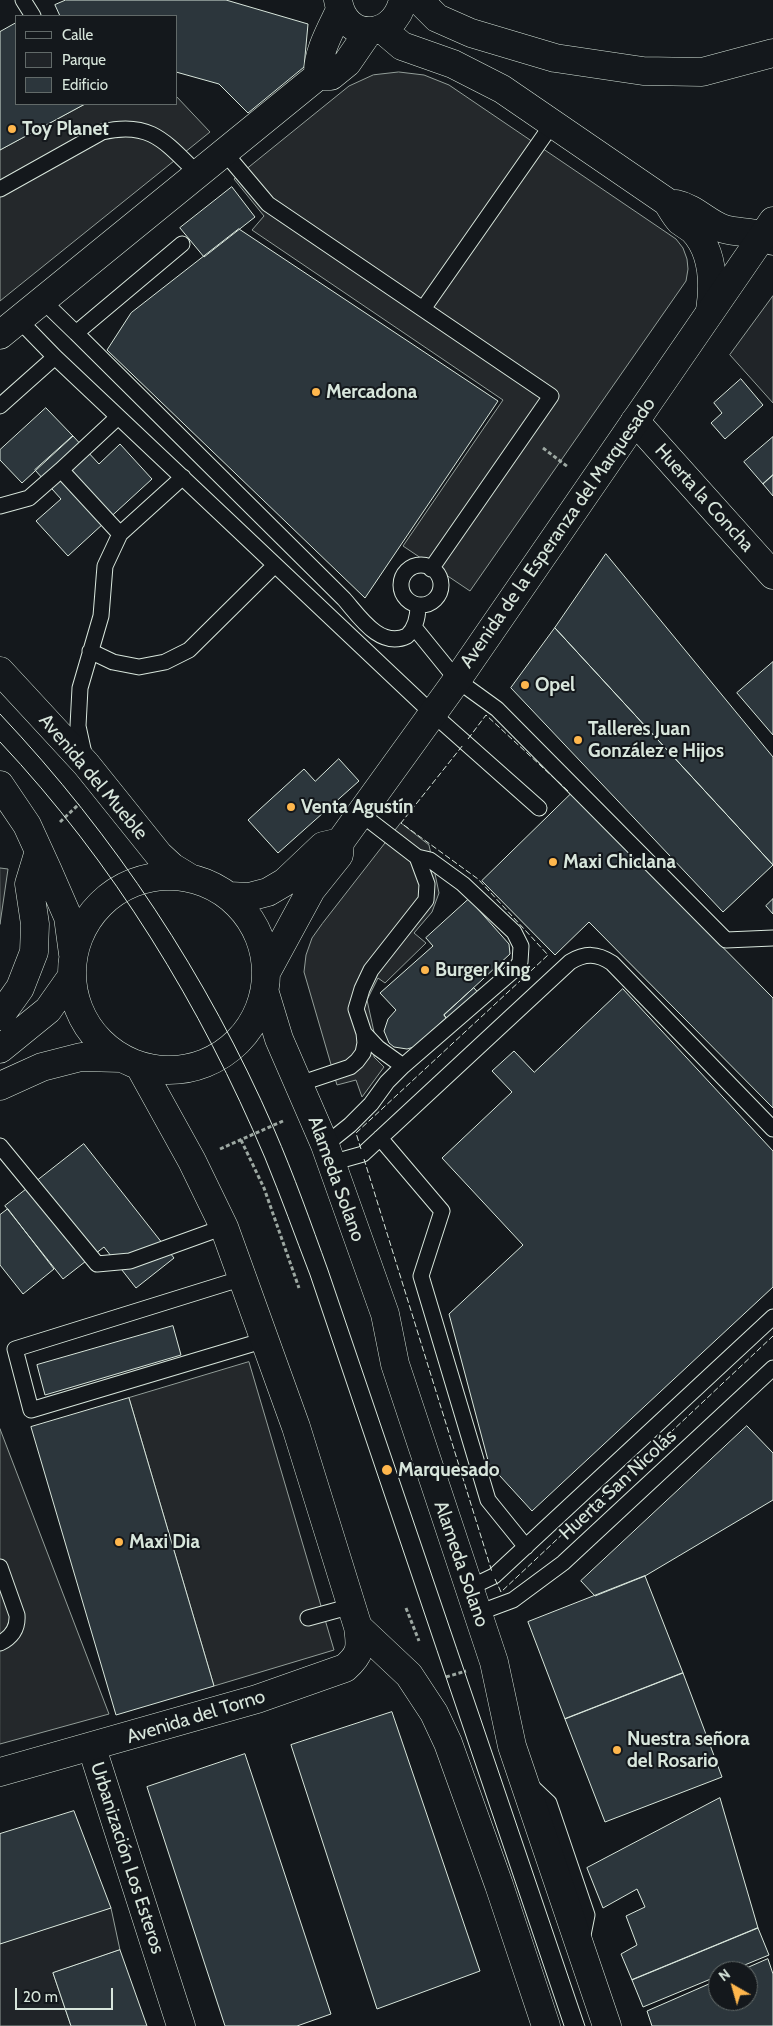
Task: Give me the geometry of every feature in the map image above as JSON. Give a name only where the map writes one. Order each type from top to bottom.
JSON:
[{"type":"street","points":[[9,328],[199,175],[318,76],[331,76],[347,63],[376,30],[393,22],[400,12],[403,0]]},
{"type":"street","points":[[339,5],[347,21],[357,28],[376,30],[402,46],[452,64],[502,89],[666,202],[679,220],[693,230],[703,244],[711,266],[713,288],[710,311]]},
{"type":"street","points":[[318,76],[320,57],[339,5]]},
{"type":"street","points":[[428,9],[502,89]]},
{"type":"street","points":[[428,9],[471,33],[556,58],[643,71],[702,72],[773,53]]},
{"type":"street","points":[[666,202],[688,207],[724,228],[770,232]]},
{"type":"street","name":"Avenida de la Esperanza del Marquesado","points":[[0,1086],[42,1067],[81,1058],[130,1062],[159,1070],[180,1070],[199,1066],[218,1058],[235,1046],[248,1031],[259,1013],[266,982],[311,890],[339,855],[340,842],[457,680],[710,311],[770,232]]},
{"type":"street","name":"Huerta la Concha","points":[[635,421],[773,575]]},
{"type":"street","name":"Avenida del Mueble","points":[[0,671],[86,764],[159,855],[172,867],[190,878]]},
{"type":"street","points":[[0,786],[27,825],[68,917],[74,996],[81,1015],[91,1032],[100,1042],[130,1062],[192,1161],[224,1227],[296,1427],[355,1617],[409,1675],[434,1713],[448,1743],[499,1885],[546,2026]]},
{"type":"street","points":[[0,1049],[48,1010],[73,966],[79,937],[88,919],[101,904],[119,890],[137,881],[173,876],[190,878],[210,885],[229,896],[249,897],[268,892],[285,882],[323,846],[340,842]]},
{"type":"street","points":[[0,1016],[20,988],[34,952],[36,924],[29,884],[39,851]]},
{"type":"street","name":"Alameda Solano","points":[[229,896],[245,911],[257,929],[264,950],[266,982],[280,1039],[328,1154],[385,1314],[395,1364],[494,1662],[512,1746],[607,2026]]},
{"type":"street","name":"Avenida del Torno","points":[[0,1772],[92,1748],[257,1699],[346,1668],[356,1658],[361,1644],[355,1617]]},
{"type":"street","name":"Urbanización Los Esteros","points":[[92,1748],[181,2026]]},
{"type":"lane","points":[[23,0],[32,15]]},
{"type":"lane","points":[[423,309],[553,123]]},
{"type":"lane","points":[[0,189],[102,132],[120,128],[138,129],[156,136],[199,175]]},
{"type":"lane","points":[[225,153],[268,204],[551,396],[431,568]]},
{"type":"lane","points":[[76,333],[182,244]]},
{"type":"lane","points":[[43,301],[344,598],[375,633],[384,637],[402,638],[411,632],[414,627],[418,616],[418,605]]},
{"type":"lane","points":[[9,328],[55,357],[433,714],[539,808]]},
{"type":"lane","points":[[0,406],[55,357]]},
{"type":"lane","points":[[0,506],[29,498],[118,416]]},
{"type":"lane","points":[[61,470],[120,534]]},
{"type":"lane","points":[[86,764],[78,726],[80,688],[101,616],[105,566],[120,534],[183,477]]},
{"type":"lane","points":[[90,651],[113,662],[140,667],[166,662],[189,650],[275,565]]},
{"type":"lane","points":[[423,566],[431,568],[441,583],[440,592],[435,600],[427,604],[418,605],[410,602],[404,596],[401,588],[402,579],[406,572],[414,567],[423,566]]},
{"type":"lane","points":[[414,627],[457,680],[498,709],[726,940],[773,938]]},
{"type":"lane","points":[[328,1154],[371,1104],[387,1082],[515,969],[522,954],[522,946],[514,932],[473,892],[430,860],[417,858],[360,814]]},
{"type":"lane","points":[[299,1084],[350,1067],[358,1061],[363,1053],[364,1033],[356,1010],[362,989],[371,970],[426,900],[428,884],[417,858]]},
{"type":"lane","points":[[328,1154],[363,1154],[570,962],[586,955],[596,955],[612,963],[773,1129]]},
{"type":"lane","points":[[364,1033],[378,1048],[403,1066]]},
{"type":"lane","points":[[380,1138],[442,1211],[421,1276],[488,1500],[526,1547]]},
{"type":"lane","points":[[2,1149],[97,1264],[130,1261],[224,1227]]},
{"type":"lane","points":[[242,1278],[14,1349],[31,1410],[265,1340]]},
{"type":"lane","points":[[469,1588],[494,1576],[773,1317]]},
{"type":"lane","name":"Huerta San Nicolás","points":[[478,1613],[513,1600],[564,1563],[773,1368]]},
{"type":"lane","points":[[0,1567],[18,1622],[11,1636],[0,1643]]},
{"type":"lane","points":[[308,1618],[355,1617]]},
{"type":"path","points":[[525,434],[591,485]]},
{"type":"path","points":[[192,1161],[310,1109]]},
{"type":"path","points":[[241,1140],[264,1188],[298,1288]]},
{"type":"path","points":[[417,1687],[494,1662]]},
{"type":"green space","points":[[773,296],[773,403],[730,355]]},
{"type":"green space","points":[[111,1908],[120,1950],[53,1973],[71,2026],[0,2026],[0,1944]]},
{"type":"shaded area","points":[[399,72],[424,75],[449,85],[676,239],[683,248],[687,259],[686,281],[470,591],[403,546],[503,400],[252,230],[264,216],[234,179],[349,86],[373,75]]},
{"type":"shaded area","points":[[178,98],[210,132],[0,301],[0,150],[83,105],[178,105]]},
{"type":"shaded area","points":[[401,823],[429,845],[439,893],[432,912],[414,933],[426,943],[385,983],[378,978],[367,1000],[374,1032],[374,1057],[384,1067],[362,1097],[356,1080],[337,1085],[304,972],[306,955],[312,938],[322,924]]},
{"type":"shaded area","points":[[0,868],[8,869],[0,924]]},
{"type":"shaded area","points":[[249,1362],[334,1650],[214,1686],[129,1398]]},
{"type":"shaded area","points":[[0,1429],[109,1714],[0,1744]]},
{"type":"building","points":[[66,0],[226,0],[308,24],[304,67],[248,113],[219,84],[178,73],[178,15],[60,15],[55,5]]},
{"type":"building","points":[[15,24],[15,105],[83,105],[0,150],[0,32]]},
{"type":"building","points":[[232,187],[255,217],[204,257],[180,228]]},
{"type":"building","points":[[239,229],[498,401],[365,598],[107,350],[131,313]]},
{"type":"building","points":[[741,379],[763,405],[725,439],[711,423],[722,413],[714,403]]},
{"type":"building","points":[[46,408],[73,436],[22,483],[0,460],[0,450]]},
{"type":"building","points":[[73,436],[99,464],[120,444],[152,479],[68,556],[36,521],[61,499],[35,470]]},
{"type":"building","points":[[773,437],[773,475],[763,484],[744,462]]},
{"type":"building","points":[[773,475],[773,496],[763,484]]},
{"type":"building","points":[[606,554],[773,757],[773,865],[555,628]]},
{"type":"building","points":[[555,628],[773,865],[723,912],[511,688]]},
{"type":"building","points":[[773,662],[773,735],[737,693]]},
{"type":"building","points":[[339,759],[359,781],[278,853],[248,820],[304,769],[315,781]]},
{"type":"building","points":[[571,794],[773,998],[773,1108],[589,922],[555,955],[482,881]]},
{"type":"building","points":[[469,899],[509,944],[510,954],[444,1015],[446,1018],[414,1047],[407,1049],[394,1047],[389,1043],[384,1031],[388,1019],[396,1010],[380,993],[433,946],[426,938]]},
{"type":"building","points":[[773,899],[773,914],[766,906]]},
{"type":"building","points":[[474,988],[483,998],[452,1025],[444,1015]]},
{"type":"building","points":[[623,989],[773,1151],[773,1287],[532,1511],[489,1464],[449,1314],[523,1245],[442,1158],[512,1092],[492,1071],[514,1051],[534,1072]]},
{"type":"building","points":[[84,1144],[174,1258],[136,1288],[104,1247],[63,1279],[5,1206]]},
{"type":"building","points":[[8,1209],[54,1269],[23,1294],[0,1265],[0,1215]]},
{"type":"building","points":[[173,1326],[181,1355],[45,1395],[37,1365]]},
{"type":"building","points":[[129,1398],[214,1686],[116,1715],[31,1427]]},
{"type":"building","points":[[747,1426],[773,1453],[773,1500],[645,1576],[595,1596],[581,1581]]},
{"type":"building","points":[[645,1576],[683,1673],[565,1719],[528,1622]]},
{"type":"building","points":[[683,1673],[722,1777],[605,1822],[565,1719]]},
{"type":"building","points":[[392,1712],[480,1971],[377,2009],[291,1745]]},
{"type":"building","points":[[245,1754],[331,2014],[297,2026],[225,2026],[147,1787]]},
{"type":"building","points":[[720,1798],[758,1928],[632,1980],[621,1954],[637,1945],[626,1916],[645,1907],[637,1889],[603,1908],[587,1868]]},
{"type":"building","points":[[74,1811],[111,1908],[0,1944],[0,1834]]},
{"type":"building","points":[[758,1928],[769,1955],[754,1961],[708,1961],[708,1980],[643,2007],[632,1980]]},
{"type":"building","points":[[120,1950],[147,2026],[71,2026],[53,1973]]},
{"type":"building","points":[[768,1959],[773,1974],[773,2026],[652,2026],[647,2011],[708,1984],[708,2011],[758,2011],[758,1963]]},
{"type":"tram line","points":[[0,714],[82,809],[120,858],[155,910],[219,1016],[248,1072],[274,1129],[328,1270],[585,2026]]},
{"type":"tram line","points":[[0,742],[41,788],[117,886],[183,991],[240,1101],[265,1158],[310,1275],[564,2026]]},
{"type":"fence","points":[[468,739],[486,715],[568,791]]},
{"type":"fence","points":[[361,1149],[356,1133],[548,955],[478,879],[401,823],[463,745]]},
{"type":"fence","points":[[364,1159],[492,1572]]},
{"type":"fence","points":[[495,1579],[501,1592],[773,1336]]},
{"type":"place","name":"Toy Planet","points":[[12,129]]},
{"type":"place","name":"Mercadona","points":[[316,392]]},
{"type":"place","name":"Opel","points":[[525,685]]},
{"type":"place","name":"Talleres Juan González e Hijos","points":[[578,740]]},
{"type":"place","name":"Venta Agustín","points":[[291,807]]},
{"type":"place","name":"Maxi Chiclana","points":[[553,862]]},
{"type":"place","name":"Burger King","points":[[425,970]]},
{"type":"place","name":"Marquesado","points":[[387,1470]]},
{"type":"place","name":"Maxi Dia","points":[[119,1542]]},
{"type":"place","name":"Nuestra señora del Rosario","points":[[617,1750]]}]
